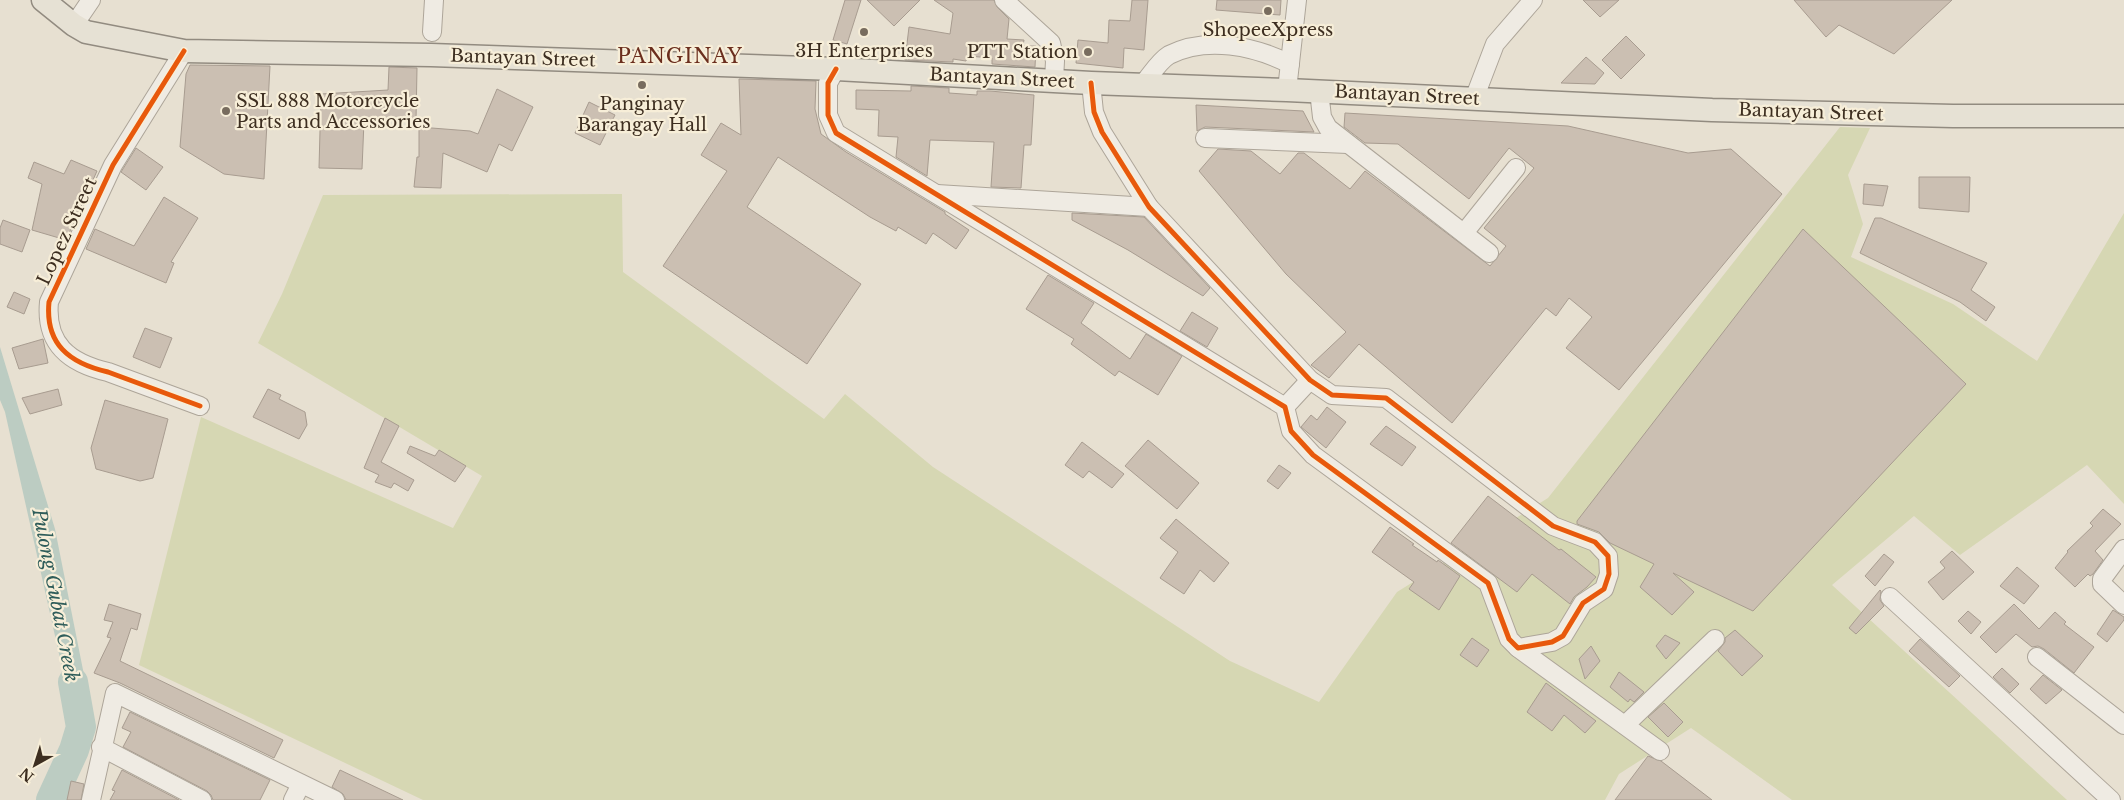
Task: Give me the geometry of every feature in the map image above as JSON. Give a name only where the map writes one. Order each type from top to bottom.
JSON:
[{"type":"main road","name":"Bantayan Street","points":[[43,0],[74,25],[86,32],[184,51],[432,45],[1090,83],[1741,110],[1953,116],[2124,116]]},
{"type":"street","points":[[74,25],[91,0]]},
{"type":"street","points":[[432,45],[434,0]]},
{"type":"street","points":[[1004,0],[1051,43],[1055,61],[1054,80]]},
{"type":"street","points":[[1287,90],[1297,0]]},
{"type":"street","points":[[1474,99],[1495,44],[1533,0]]},
{"type":"street","points":[[1143,84],[1168,56],[1197,47],[1213,45],[1245,48],[1260,51],[1290,64]]},
{"type":"street","name":"Lopez Street","points":[[184,51],[113,165],[49,302],[47,319],[52,336],[76,361],[200,406]]},
{"type":"street","points":[[836,69],[828,83],[828,116],[836,133],[1285,407],[1291,430],[1313,456],[1488,584],[1509,639],[1518,648],[1660,751]]},
{"type":"street","points":[[1090,83],[1094,112],[1102,132],[1149,207],[1310,380],[1332,394],[1386,398],[1553,526],[1595,542],[1608,556],[1609,574],[1604,589],[1583,603],[1563,636],[1552,642],[1518,648]]},
{"type":"street","points":[[1319,91],[1322,116],[1328,128],[1488,253]]},
{"type":"street","points":[[1205,138],[1348,144]]},
{"type":"street","points":[[1464,234],[1516,168]]},
{"type":"street","points":[[934,193],[1149,207]]},
{"type":"street","points":[[1285,407],[1310,380]]},
{"type":"street","points":[[2124,549],[2102,579],[2102,584],[2124,604]]},
{"type":"street","points":[[1890,598],[2111,800]]},
{"type":"street","points":[[1625,724],[1715,639]]},
{"type":"street","points":[[2037,657],[2124,725]]},
{"type":"street","points":[[90,800],[115,693],[335,800]]},
{"type":"street","points":[[101,747],[202,800]]},
{"type":"street","points":[[293,800],[301,784]]},
{"type":"green space","points":[[1840,127],[1870,128],[1848,175],[1863,224],[1851,257],[1953,304],[2037,361],[2124,213],[2124,504],[2087,465],[1960,555],[1914,516],[1832,585],[2067,800],[1792,800],[1691,728],[1619,774],[1605,800],[423,800],[139,665],[201,417],[453,528],[482,476],[258,343],[282,294],[323,195],[622,194],[623,272],[824,419],[845,394],[933,467],[1230,661],[1319,702],[1397,592],[1548,498]]},
{"type":"water","points":[[0,347],[55,529],[87,690],[70,776],[63,800],[40,800],[76,730],[5,412],[0,400]]},
{"type":"building","points":[[845,0],[861,0],[847,44],[833,40]]},
{"type":"building","points":[[867,0],[920,0],[894,26]]},
{"type":"building","points":[[934,0],[994,0],[997,7],[1009,19],[1007,39],[1024,40],[1023,46],[1036,46],[1035,67],[992,64],[992,58],[967,56],[966,61],[953,59],[953,62],[905,60],[909,27],[950,34],[953,13]]},
{"type":"building","points":[[1132,0],[1148,0],[1144,50],[1124,48],[1123,68],[1076,63],[1078,40],[1108,43],[1109,20],[1130,21]]},
{"type":"building","points":[[1217,0],[1281,0],[1280,15],[1216,10]]},
{"type":"building","points":[[1583,0],[1619,0],[1600,17]]},
{"type":"building","points":[[1794,0],[1952,0],[1894,54],[1839,25],[1826,37]]},
{"type":"building","points":[[1626,36],[1645,55],[1621,79],[1602,60]]},
{"type":"building","points":[[1586,57],[1604,73],[1595,84],[1561,83]]},
{"type":"building","name":"SSL 888 Motorcycle Parts and Accessories","points":[[190,65],[270,66],[264,179],[224,174],[180,147],[186,74]]},
{"type":"building","points":[[389,67],[417,68],[416,120],[364,121],[362,169],[319,168],[321,94],[388,90]]},
{"type":"building","points":[[739,79],[816,81],[815,109],[821,134],[846,152],[945,212],[945,214],[969,230],[956,249],[933,233],[926,244],[898,227],[896,231],[870,217],[778,157],[747,207],[861,284],[807,364],[663,266],[727,171],[701,155],[721,123],[741,135]]},
{"type":"building","points":[[911,86],[949,88],[949,93],[977,95],[977,91],[990,91],[1034,95],[1031,145],[1024,145],[1021,188],[991,187],[994,142],[930,140],[927,176],[896,157],[898,137],[878,136],[879,110],[856,109],[856,90],[911,91]]},
{"type":"building","points":[[497,89],[533,107],[512,151],[499,144],[487,172],[443,153],[441,188],[414,187],[417,157],[419,157],[419,127],[470,131],[478,134]]},
{"type":"building","points":[[589,102],[615,115],[600,145],[575,133]]},
{"type":"building","points":[[1196,105],[1303,111],[1314,132],[1205,127],[1197,131]]},
{"type":"building","points":[[1345,113],[1568,126],[1688,153],[1731,149],[1782,194],[1619,390],[1566,348],[1592,317],[1569,298],[1556,316],[1546,308],[1452,423],[1359,344],[1329,378],[1311,365],[1346,332],[1286,274],[1199,171],[1218,149],[1251,151],[1280,174],[1298,153],[1304,153],[1350,189],[1365,171],[1490,266],[1506,246],[1484,228],[1534,168],[1509,148],[1469,199],[1398,144],[1365,143],[1344,127]]},
{"type":"building","points":[[136,148],[163,167],[146,190],[121,172]]},
{"type":"building","points":[[71,160],[97,171],[66,240],[32,230],[42,184],[28,178],[34,162],[64,174]]},
{"type":"building","points":[[1919,177],[1970,177],[1969,212],[1919,208]]},
{"type":"building","points":[[1864,184],[1888,186],[1883,206],[1863,204]]},
{"type":"building","points":[[164,197],[198,218],[171,262],[174,263],[166,283],[86,249],[95,229],[134,246]]},
{"type":"building","points":[[1072,213],[1144,217],[1210,288],[1203,296],[1128,250],[1072,220]]},
{"type":"building","points":[[1875,218],[1881,218],[1987,263],[1971,290],[1995,307],[1986,321],[1960,302],[1860,253]]},
{"type":"building","points":[[3,220],[30,230],[22,252],[0,244],[0,228]]},
{"type":"building","points":[[1803,229],[1966,384],[1753,611],[1673,573],[1694,592],[1672,615],[1640,587],[1654,564],[1610,543],[1599,532],[1577,524],[1577,521]]},
{"type":"building","points":[[1048,275],[1094,303],[1081,323],[1130,359],[1146,334],[1182,356],[1158,395],[1119,371],[1115,376],[1071,344],[1074,339],[1026,309]]},
{"type":"building","points":[[14,292],[30,299],[24,314],[7,307]]},
{"type":"building","points":[[1192,312],[1218,328],[1207,347],[1180,331]]},
{"type":"building","points":[[145,328],[172,338],[160,368],[133,357]]},
{"type":"building","points":[[43,339],[48,363],[19,369],[12,348]]},
{"type":"building","points":[[58,389],[62,405],[30,414],[22,398]]},
{"type":"building","points":[[268,389],[281,395],[279,399],[305,412],[307,425],[299,439],[253,417]]},
{"type":"building","points":[[105,400],[168,419],[153,478],[140,481],[96,469],[91,448]]},
{"type":"building","points":[[1327,407],[1346,422],[1326,448],[1301,427],[1311,415],[1317,420]]},
{"type":"building","points":[[385,418],[399,426],[381,462],[414,480],[408,491],[394,483],[391,488],[375,482],[379,475],[364,468]]},
{"type":"building","points":[[1386,426],[1416,447],[1402,466],[1370,444]]},
{"type":"building","points":[[1148,440],[1199,483],[1177,509],[1125,466]]},
{"type":"building","points":[[1082,442],[1124,474],[1112,488],[1089,471],[1083,478],[1065,465]]},
{"type":"building","points":[[410,446],[435,456],[439,450],[466,466],[455,482],[407,453]]},
{"type":"building","points":[[1279,465],[1291,473],[1278,489],[1267,481]]},
{"type":"building","points":[[1488,496],[1596,577],[1574,597],[1570,604],[1532,574],[1517,592],[1451,543]]},
{"type":"building","points":[[2103,509],[2121,524],[2095,551],[2103,560],[2093,574],[2090,576],[2088,574],[2075,587],[2055,568],[2067,551],[2093,526],[2090,523]]},
{"type":"building","points":[[1176,519],[1229,563],[1214,582],[1200,570],[1184,594],[1160,578],[1178,552],[1160,538]]},
{"type":"building","points":[[1390,527],[1414,544],[1412,545],[1437,562],[1438,560],[1460,576],[1439,610],[1409,589],[1414,582],[1372,552]]},
{"type":"building","points":[[1952,551],[1974,572],[1943,600],[1928,582],[1945,568],[1940,562]]},
{"type":"building","points":[[1884,554],[1894,562],[1875,586],[1865,576]]},
{"type":"building","points":[[2017,567],[2039,586],[2024,604],[2000,586]]},
{"type":"building","points":[[1880,590],[1880,600],[1884,606],[1856,634],[1849,628]]},
{"type":"building","points":[[109,604],[141,614],[137,630],[131,628],[120,661],[283,740],[274,758],[120,683],[94,673],[111,638],[107,637],[113,622],[104,620]]},
{"type":"building","points":[[2014,604],[2039,629],[2055,612],[2066,622],[2064,624],[2094,647],[2074,673],[2044,649],[2038,646],[2032,647],[2016,634],[1996,653],[1980,637]]},
{"type":"building","points":[[2113,610],[2124,617],[2124,620],[2107,642],[2097,634]]},
{"type":"building","points":[[1968,611],[1981,622],[1971,634],[1958,621]]},
{"type":"building","points":[[1735,630],[1763,656],[1742,676],[1718,651],[1725,642],[1725,638]]},
{"type":"building","points":[[1665,635],[1680,643],[1666,659],[1656,646]]},
{"type":"building","points":[[1472,638],[1489,650],[1477,667],[1460,655]]},
{"type":"building","points":[[1920,639],[1960,676],[1949,687],[1909,651]]},
{"type":"building","points":[[1591,646],[1600,661],[1585,679],[1579,659]]},
{"type":"building","points":[[2002,668],[2019,684],[2010,693],[1993,677]]},
{"type":"building","points":[[1619,672],[1644,692],[1634,702],[1630,699],[1628,702],[1610,687]]},
{"type":"building","points":[[2043,675],[2062,690],[2046,704],[2030,689]]},
{"type":"building","points":[[1546,683],[1596,721],[1585,733],[1564,715],[1552,731],[1527,712]]},
{"type":"building","points":[[1664,703],[1683,722],[1668,737],[1648,717]]},
{"type":"building","points":[[130,712],[270,780],[260,800],[213,800],[207,791],[123,747],[131,732],[122,728]]},
{"type":"building","points":[[1648,756],[1661,761],[1712,800],[1615,800]]},
{"type":"building","points":[[122,770],[179,800],[110,800],[115,791],[112,790]]},
{"type":"building","points":[[340,770],[403,800],[346,800],[343,794],[332,787]]},
{"type":"building","points":[[71,781],[84,784],[81,800],[67,800]]},
{"type":"waterway","name":"Pulong Gubat Creek","points":[[51,800],[74,750],[81,727],[73,682]]},
{"type":"cycle path","points":[[184,51],[113,165],[49,302],[49,317],[51,329],[56,340],[71,357],[94,368],[200,406]]},
{"type":"cycle path","points":[[836,69],[828,83],[828,115],[836,133],[1285,407],[1291,431],[1313,455],[1488,583],[1509,639],[1518,648],[1552,642],[1563,636],[1583,603],[1604,589],[1609,574],[1608,556],[1595,542],[1553,526],[1386,398],[1332,395],[1310,380],[1149,207],[1102,132],[1094,112],[1091,83]]},
{"type":"place","name":"ShopeeXpress","points":[[1268,11]]},
{"type":"place","name":"3H Enterprises","points":[[864,32]]},
{"type":"place","name":"PTT Station","points":[[1088,52]]},
{"type":"place","name":"Panginay Barangay Hall","points":[[642,85]]},
{"type":"place","name":"SSL 888 Motorcycle Parts and Accessories","points":[[226,111]]},
{"type":"district","name":"PANGINAY","points":[[680,56]]}]
